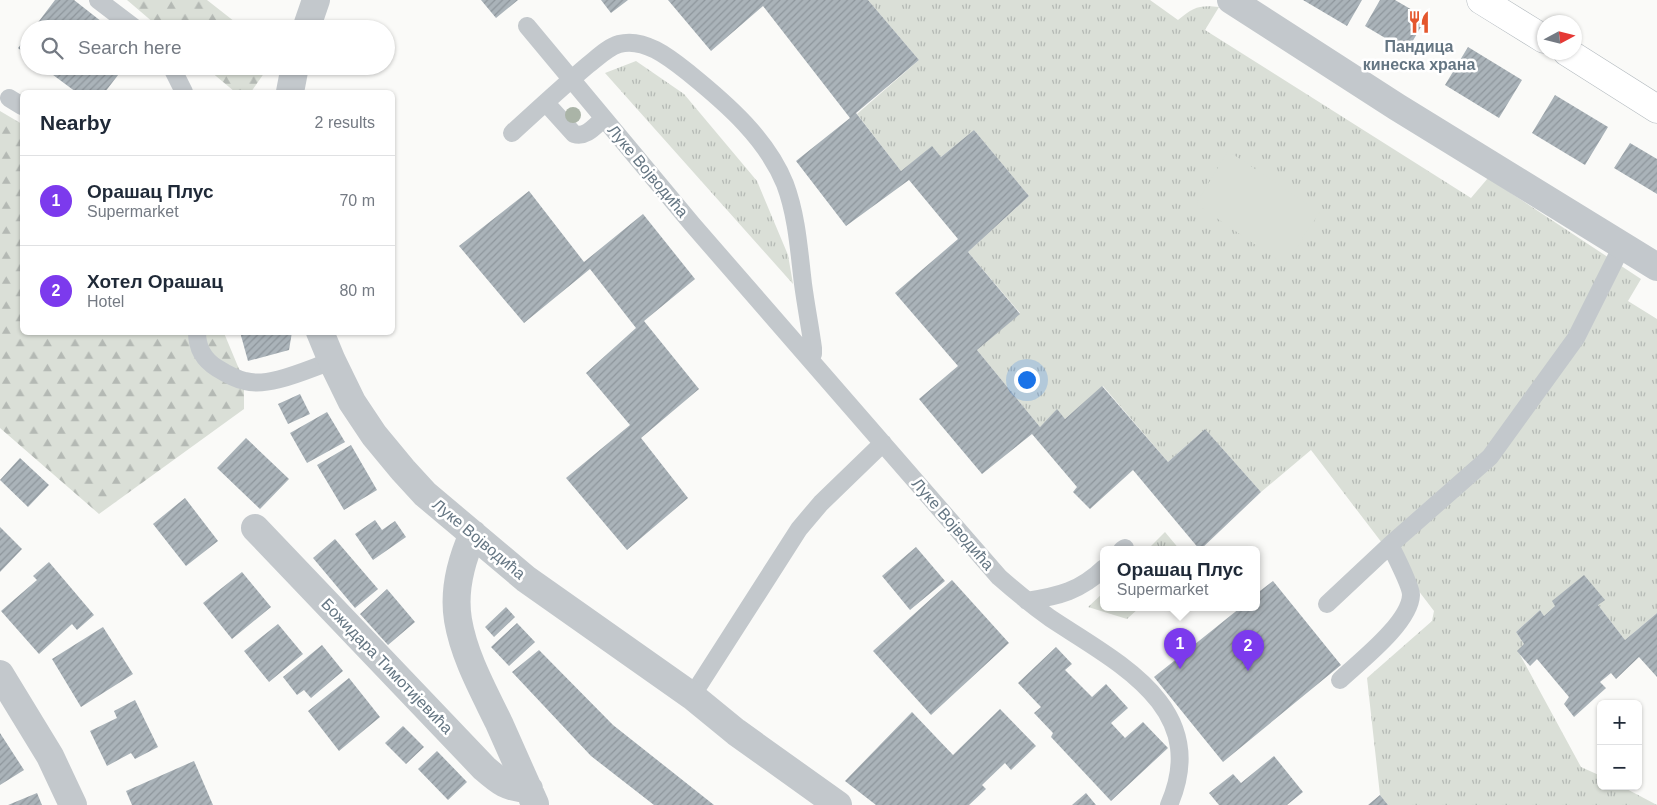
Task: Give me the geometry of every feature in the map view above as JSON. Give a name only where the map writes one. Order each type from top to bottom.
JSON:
[{"type":"main road","points":[[1481,0],[1537,35]]},
{"type":"main road","points":[[1580,60],[1657,109]]},
{"type":"street","points":[[309,20],[316,0]]},
{"type":"street","points":[[1232,0],[1397,107],[1657,268]]},
{"type":"street","points":[[290,90],[293,75]]},
{"type":"street","name":"Луке Војводића","points":[[321,335],[352,402],[374,435],[416,485],[526,579],[692,696],[736,732],[838,805]]},
{"type":"street","name":"Божидара Тимотијевића","points":[[255,528],[484,768],[506,785],[532,797]]},
{"type":"street","name":"Божидара Тимотијевића","points":[[472,534],[461,560],[457,595],[458,618],[468,654],[532,797]]},
{"type":"street","points":[[0,674],[50,756],[73,805]]},
{"type":"lane","points":[[98,0],[124,20]]},
{"type":"lane","name":"Луке Војводића","points":[[527,26],[692,224],[998,577],[1027,601],[1114,659],[1150,691],[1168,712],[1176,733],[1179,751],[1178,776],[1169,805]]},
{"type":"lane","points":[[512,133],[571,80],[614,46],[629,43],[654,49],[683,68],[714,93],[749,128],[777,168],[785,183],[790,201],[813,348],[813,354],[810,359]]},
{"type":"lane","points":[[176,75],[183,90]]},
{"type":"lane","name":"Луке Војводића","points":[[546,103],[578,136],[588,133],[604,119]]},
{"type":"lane","points":[[1327,604],[1390,545],[1490,457],[1576,338],[1622,246]]},
{"type":"lane","points":[[197,335],[198,347],[206,359],[224,372],[244,381],[258,382],[279,379],[332,362]]},
{"type":"lane","points":[[692,696],[799,529],[821,503],[883,443]]},
{"type":"lane","points":[[1340,680],[1386,637],[1399,623],[1406,611],[1411,594],[1390,545]]},
{"type":"lane","points":[[1027,601],[1058,596],[1090,581],[1100,572]]},
{"type":"green space","points":[[127,0],[207,0],[233,20],[150,20]]},
{"type":"green space","points":[[868,0],[1150,0],[1178,20],[1197,8],[1206,6],[1219,7],[1205,30],[1471,198],[1488,178],[1641,279],[1628,301],[1657,319],[1657,613],[1625,640],[1598,605],[1555,606],[1544,616],[1540,610],[1516,632],[1524,644],[1518,651],[1581,767],[1597,774],[1597,790],[1629,790],[1657,805],[1388,805],[1380,795],[1367,678],[1432,621],[1434,611],[1311,450],[1261,492],[1205,429],[1168,462],[1103,386],[1065,419],[1057,410],[1040,427],[977,350],[1020,313],[968,252],[1029,196],[974,130],[941,157],[932,147],[901,171],[857,114],[919,60]]},
{"type":"green space","points":[[636,61],[684,94],[757,181],[788,255],[793,284],[605,73]]},
{"type":"green space","points":[[215,75],[263,75],[252,90],[233,90]]},
{"type":"green space","points":[[0,111],[20,123],[20,335],[225,335],[244,381],[244,409],[99,514],[0,428]]},
{"type":"green space","points":[[1228,151],[1320,212],[1285,265],[1196,204]]},
{"type":"green space","points":[[1165,532],[1177,546],[1151,546]]},
{"type":"green space","points":[[1100,596],[1100,611],[1088,607]]},
{"type":"green space","points":[[1101,611],[1136,611],[1127,619]]},
{"type":"building","points":[[55,0],[74,0],[100,20],[40,20]]},
{"type":"building","points":[[481,0],[518,0],[496,18]]},
{"type":"building","points":[[601,0],[628,0],[611,13]]},
{"type":"building","points":[[668,0],[868,0],[919,60],[856,113],[901,171],[932,146],[941,157],[974,130],[1029,196],[968,252],[1020,314],[977,350],[1040,427],[1057,409],[1065,419],[1102,386],[1168,462],[1205,429],[1261,492],[1204,546],[1197,546],[1133,470],[1090,509],[1073,492],[1077,487],[1032,434],[982,474],[919,399],[958,366],[895,293],[958,239],[909,180],[846,226],[796,161],[850,118],[763,6],[711,51]]},
{"type":"building","points":[[1303,0],[1362,0],[1347,26]]},
{"type":"building","points":[[1380,0],[1395,0],[1426,18],[1407,51],[1365,26]]},
{"type":"building","points":[[1468,47],[1522,80],[1499,118],[1445,85]]},
{"type":"building","points":[[53,75],[118,75],[107,90],[73,90]]},
{"type":"building","points":[[1555,95],[1608,127],[1585,165],[1532,133]]},
{"type":"building","points":[[1630,143],[1657,159],[1657,194],[1614,168]]},
{"type":"building","points":[[529,191],[584,262],[643,214],[695,279],[644,321],[699,389],[641,438],[688,498],[627,550],[566,478],[630,425],[586,373],[636,328],[590,269],[524,323],[459,246]]},
{"type":"building","points":[[241,335],[292,335],[289,350],[248,361]]},
{"type":"building","points":[[300,394],[310,414],[288,424],[278,404]]},
{"type":"building","points":[[327,412],[345,442],[307,463],[290,433]]},
{"type":"building","points":[[246,438],[289,479],[260,509],[217,468]]},
{"type":"building","points":[[351,445],[377,490],[344,510],[317,465]]},
{"type":"building","points":[[20,458],[49,485],[28,507],[0,480]]},
{"type":"building","points":[[185,498],[218,541],[186,566],[153,524]]},
{"type":"building","points":[[375,520],[382,530],[395,521],[406,537],[373,560],[355,534]]},
{"type":"building","points":[[0,527],[22,549],[0,572]]},
{"type":"building","points":[[335,539],[378,589],[355,608],[313,558]]},
{"type":"building","points":[[916,547],[945,581],[910,610],[882,576]]},
{"type":"building","points":[[49,562],[94,615],[77,630],[72,624],[39,654],[1,611],[37,580],[33,576]]},
{"type":"building","points":[[242,572],[271,607],[232,639],[203,603]]},
{"type":"building","points":[[1584,575],[1605,600],[1598,605],[1625,640],[1657,613],[1657,677],[1639,657],[1616,679],[1611,673],[1600,682],[1606,688],[1574,717],[1564,704],[1569,697],[1537,659],[1530,666],[1517,651],[1524,644],[1516,632],[1540,610],[1544,616],[1555,606],[1552,601]]},
{"type":"building","points":[[952,580],[1009,643],[931,715],[873,651]]},
{"type":"building","points":[[1273,581],[1341,665],[1223,762],[1154,677],[1236,611],[1260,611],[1260,591]]},
{"type":"building","points":[[387,589],[415,622],[388,645],[360,614]]},
{"type":"building","points":[[506,607],[515,617],[494,637],[485,627]]},
{"type":"building","points":[[517,623],[535,642],[509,666],[491,647]]},
{"type":"building","points":[[278,624],[303,654],[269,682],[244,651]]},
{"type":"building","points":[[103,627],[133,674],[81,707],[52,659]]},
{"type":"building","points":[[322,645],[343,671],[311,698],[304,690],[297,695],[283,677]]},
{"type":"building","points":[[1056,647],[1072,664],[1065,670],[1092,697],[1106,684],[1128,708],[1111,723],[1125,738],[1143,722],[1168,748],[1111,801],[1051,737],[1053,733],[1034,713],[1041,707],[1018,683]]},
{"type":"building","points":[[539,650],[613,725],[714,805],[654,805],[591,756],[512,672]]},
{"type":"building","points":[[349,678],[380,717],[339,751],[308,711]]},
{"type":"building","points":[[135,700],[158,747],[135,759],[131,753],[107,766],[90,731],[117,718],[114,711]]},
{"type":"building","points":[[1000,709],[1036,746],[1011,770],[1005,763],[982,785],[986,789],[969,805],[876,805],[845,781],[912,712],[953,755]]},
{"type":"building","points":[[403,726],[424,747],[406,764],[385,743]]},
{"type":"building","points":[[0,733],[24,770],[0,785]]},
{"type":"building","points":[[437,751],[467,782],[448,800],[418,769]]},
{"type":"building","points":[[1274,756],[1303,792],[1287,805],[1219,805],[1209,793],[1233,774],[1241,783]]},
{"type":"building","points":[[194,761],[213,805],[132,805],[126,791]]},
{"type":"building","points":[[37,793],[42,805],[8,805]]},
{"type":"building","points":[[1086,793],[1096,805],[1072,805]]},
{"type":"building","points":[[1380,795],[1388,805],[1368,805]]},
{"type":"place","name":"Пандица кинеска храна","points":[[1419,22]]},
{"type":"place","name":"Орашац Плус","points":[[1180,669]]},
{"type":"place","name":"Хотел Орашац","points":[[1248,671]]}]
